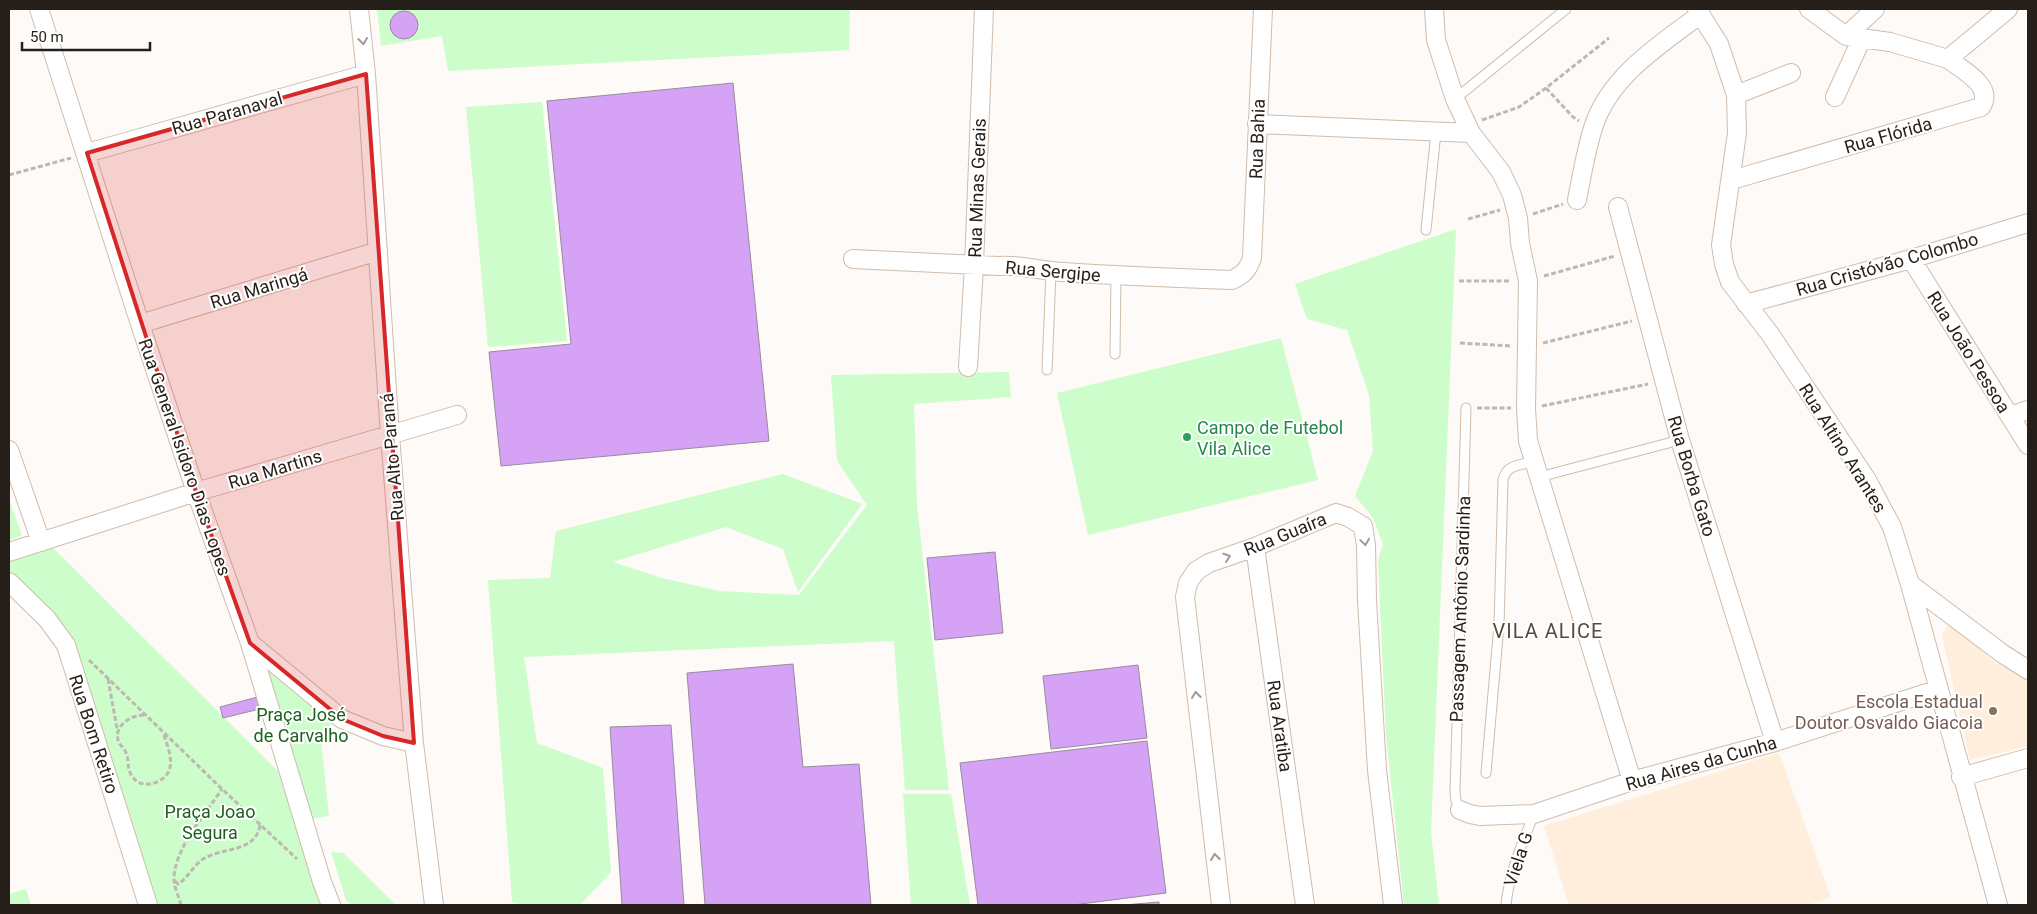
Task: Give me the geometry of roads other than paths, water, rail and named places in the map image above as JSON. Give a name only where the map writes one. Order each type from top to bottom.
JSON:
[{"type":"street","name":"Rua General Isidoro Dias Lopes","points":[[39,9],[87,153],[140,324],[196,492],[250,643],[322,882],[331,905]]},
{"type":"street","name":"Rua Alto Paraná","points":[[359,9],[366,74],[390,435],[414,743],[434,905]]},
{"type":"street","name":"Rua Minas Gerais","points":[[968,367],[984,9]]},
{"type":"street","name":"Rua Bahia","points":[[1249,268],[1252,258],[1263,9]]},
{"type":"street","points":[[1434,9],[1436,40],[1455,99],[1469,129],[1501,172],[1515,205],[1528,281],[1526,408],[1528,441],[1632,781]]},
{"type":"street","points":[[1809,9],[1854,37],[1890,42],[1948,59],[2008,9]]},
{"type":"street","points":[[1835,96],[1854,37],[1875,9]]},
{"type":"street","points":[[1577,200],[1594,125],[1604,103],[1636,64],[1699,11]]},
{"type":"street","name":"Rua Altino Arantes","points":[[1699,11],[1719,44],[1736,95],[1737,133],[1732,180],[1721,245],[1730,282],[1770,334],[1867,480],[1892,527],[1910,584],[1961,777],[1998,905]]},
{"type":"street","name":"Rua Flórida","points":[[1732,180],[1981,107],[1985,101],[1985,94],[1981,85],[1948,59]]},
{"type":"street","points":[[1736,95],[1791,73]]},
{"type":"street","name":"Rua Paranaval","points":[[87,153],[366,74]]},
{"type":"street","points":[[1257,124],[1436,132],[1469,129]]},
{"type":"street","name":"Rua Borba Gato","points":[[1618,207],[1680,440],[1775,742]]},
{"type":"street","name":"Rua Cristóvão Colombo","points":[[1746,304],[1910,259],[2028,223]]},
{"type":"street","name":"Rua Maringá","points":[[140,324],[378,251]]},
{"type":"street","name":"Rua Sergipe","points":[[853,259],[1012,265],[1051,272],[1232,280],[1241,276],[1249,268]]},
{"type":"street","name":"Rua João Pessoa","points":[[1910,259],[2028,445]]},
{"type":"street","points":[[2010,416],[2028,410]]},
{"type":"street","name":"Rua Martins","points":[[9,552],[196,492],[456,414]]},
{"type":"street","points":[[9,450],[41,542]]},
{"type":"street","name":"Rua Guaíra","points":[[1221,905],[1185,597],[1188,583],[1196,571],[1208,563],[1255,547],[1336,513],[1348,517],[1363,526],[1366,546],[1367,600],[1377,770],[1394,905]]},
{"type":"street","name":"Rua Aratiba","points":[[1255,547],[1306,905]]},
{"type":"street","name":"Rua Bom Retiro","points":[[9,582],[47,619],[66,645],[148,905]]},
{"type":"street","points":[[1910,584],[2003,654],[2028,670]]},
{"type":"street","points":[[250,643],[342,719],[383,736],[414,743]]},
{"type":"street","name":"Rua Aires da Cunha","points":[[1460,810],[1480,816],[1534,814],[1632,781],[1775,742],[1939,689]]},
{"type":"street","points":[[1961,777],[2028,758]]},
{"type":"lane","points":[[1455,99],[1566,9]]},
{"type":"lane","points":[[1426,230],[1436,132]]},
{"type":"lane","points":[[1048,370],[1051,272]]},
{"type":"lane","points":[[1115,354],[1116,276]]},
{"type":"lane","name":"Passagem Antônio Sardinha","points":[[1460,810],[1455,792],[1466,408]]},
{"type":"lane","points":[[1486,773],[1500,624],[1503,480],[1505,472],[1508,468],[1536,469],[1680,440]]},
{"type":"lane","name":"Viela G","points":[[1506,905],[1508,883],[1534,814]]},
{"type":"place","name":"Campo de Futebol Vila Alice","points":[[1187,437]]},
{"type":"place","name":"Escola Estadual Doutor Osvaldo Giacoia","points":[[1993,711]]},
{"type":"district","name":"VILA ALICE","points":[[1548,631]]},
{"type":"park label","name":"Praça José de Carvalho","points":[[301,724]]},
{"type":"park label","name":"Praça Joao Segura","points":[[210,821]]}]
